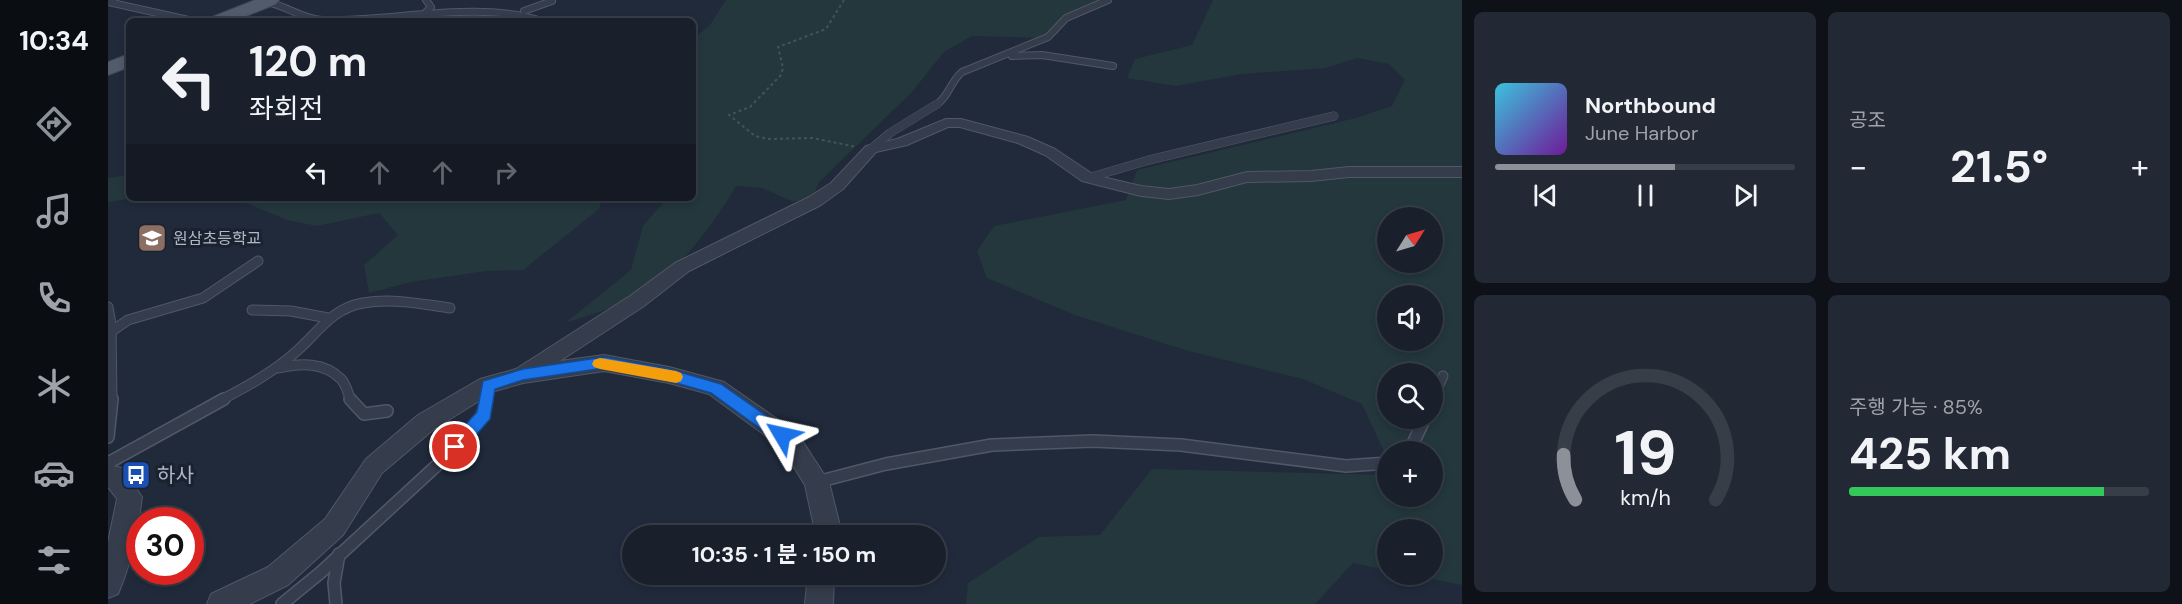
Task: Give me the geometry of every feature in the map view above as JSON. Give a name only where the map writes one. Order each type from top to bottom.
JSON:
[{"type":"main road","points":[[226,18],[268,1]]},
{"type":"main road","points":[[108,69],[126,61]]},
{"type":"street","points":[[523,375],[637,301],[682,267],[815,201],[837,186],[870,150],[902,142],[946,123],[961,123],[1023,140],[1050,152],[1088,178],[1141,191],[1169,194],[1198,190],[1247,177],[1311,176],[1348,172],[1462,172]]},
{"type":"street","points":[[221,604],[278,576],[334,527],[374,466],[426,422],[488,385],[523,375],[604,363],[669,375],[716,388],[782,435],[795,449],[817,482],[826,525]]},
{"type":"street","points":[[108,475],[113,475],[130,497],[125,529],[108,585]]},
{"type":"street","points":[[819,604],[820,585]]},
{"type":"lane","points":[[124,5],[139,0]]},
{"type":"lane","points":[[425,13],[431,7],[426,0]]},
{"type":"lane","points":[[870,150],[890,133],[944,100],[955,78],[962,72],[1048,37],[1066,18],[1108,0]]},
{"type":"lane","points":[[268,1],[285,5],[303,17],[310,18]]},
{"type":"lane","points":[[521,11],[552,1]]},
{"type":"lane","points":[[109,2],[180,18]]},
{"type":"lane","points":[[387,18],[468,10],[521,11],[537,18]]},
{"type":"lane","points":[[1001,57],[1042,55],[1113,66]]},
{"type":"lane","points":[[1088,178],[1130,164],[1248,139],[1334,116]]},
{"type":"lane","points":[[112,331],[128,320],[203,297],[258,261]]},
{"type":"lane","points":[[108,463],[152,441],[274,369],[298,350],[328,318],[362,303],[404,301],[450,308]]},
{"type":"lane","points":[[108,307],[112,331],[109,354],[113,395],[108,437]]},
{"type":"lane","points":[[252,310],[291,312],[328,318]]},
{"type":"lane","points":[[274,369],[301,363],[325,368],[343,380],[352,403],[364,414],[387,411]]},
{"type":"lane","points":[[282,604],[306,586],[431,473],[484,414],[488,385]]},
{"type":"lane","points":[[817,482],[886,464],[992,445],[1093,441],[1181,445],[1346,466],[1377,464]]},
{"type":"lane","points":[[336,604],[334,583],[339,554]]},
{"type":"path","points":[[844,0],[825,29],[777,47],[783,68],[781,75],[750,107],[729,115],[755,136],[769,139],[813,138],[870,150]]},
{"type":"green space","points":[[726,0],[1100,0],[1040,38],[972,36],[944,52],[912,92],[819,182],[814,194],[794,202],[762,188],[736,186],[714,220],[687,254],[656,283],[640,295],[622,304],[565,323],[631,270],[643,226],[664,201],[696,201],[696,71],[698,67],[696,66],[696,37],[710,25]]},
{"type":"green space","points":[[1213,0],[1462,0],[1462,585],[1443,581],[1443,519],[1377,519],[1377,568],[1353,563],[1315,604],[966,604],[968,583],[1039,537],[1100,535],[1152,469],[1377,475],[1377,507],[1443,507],[1443,441],[1379,441],[1362,404],[1303,379],[1185,350],[1075,315],[987,278],[977,251],[994,226],[1126,200],[1137,170],[1356,118],[1392,106],[1405,80],[1389,64],[1357,58],[1325,68],[1241,74],[1176,86],[1127,78],[1135,59],[1192,45]]},
{"type":"green space","points":[[126,175],[126,199],[108,202],[108,178]]},
{"type":"green space","points":[[241,201],[601,201],[599,209],[523,270],[486,271],[411,282],[369,293],[364,265],[398,235],[379,213],[317,226],[287,220]]},
{"type":"slow traffic","points":[[600,364],[676,377]]},
{"type":"place","name":"원삼초등학교","points":[[152,238]]},
{"type":"place","name":"하사","points":[[136,475]]},
{"type":"route","points":[[455,447],[484,414],[488,385],[523,375],[604,363],[669,375],[716,388],[782,435]]}]
